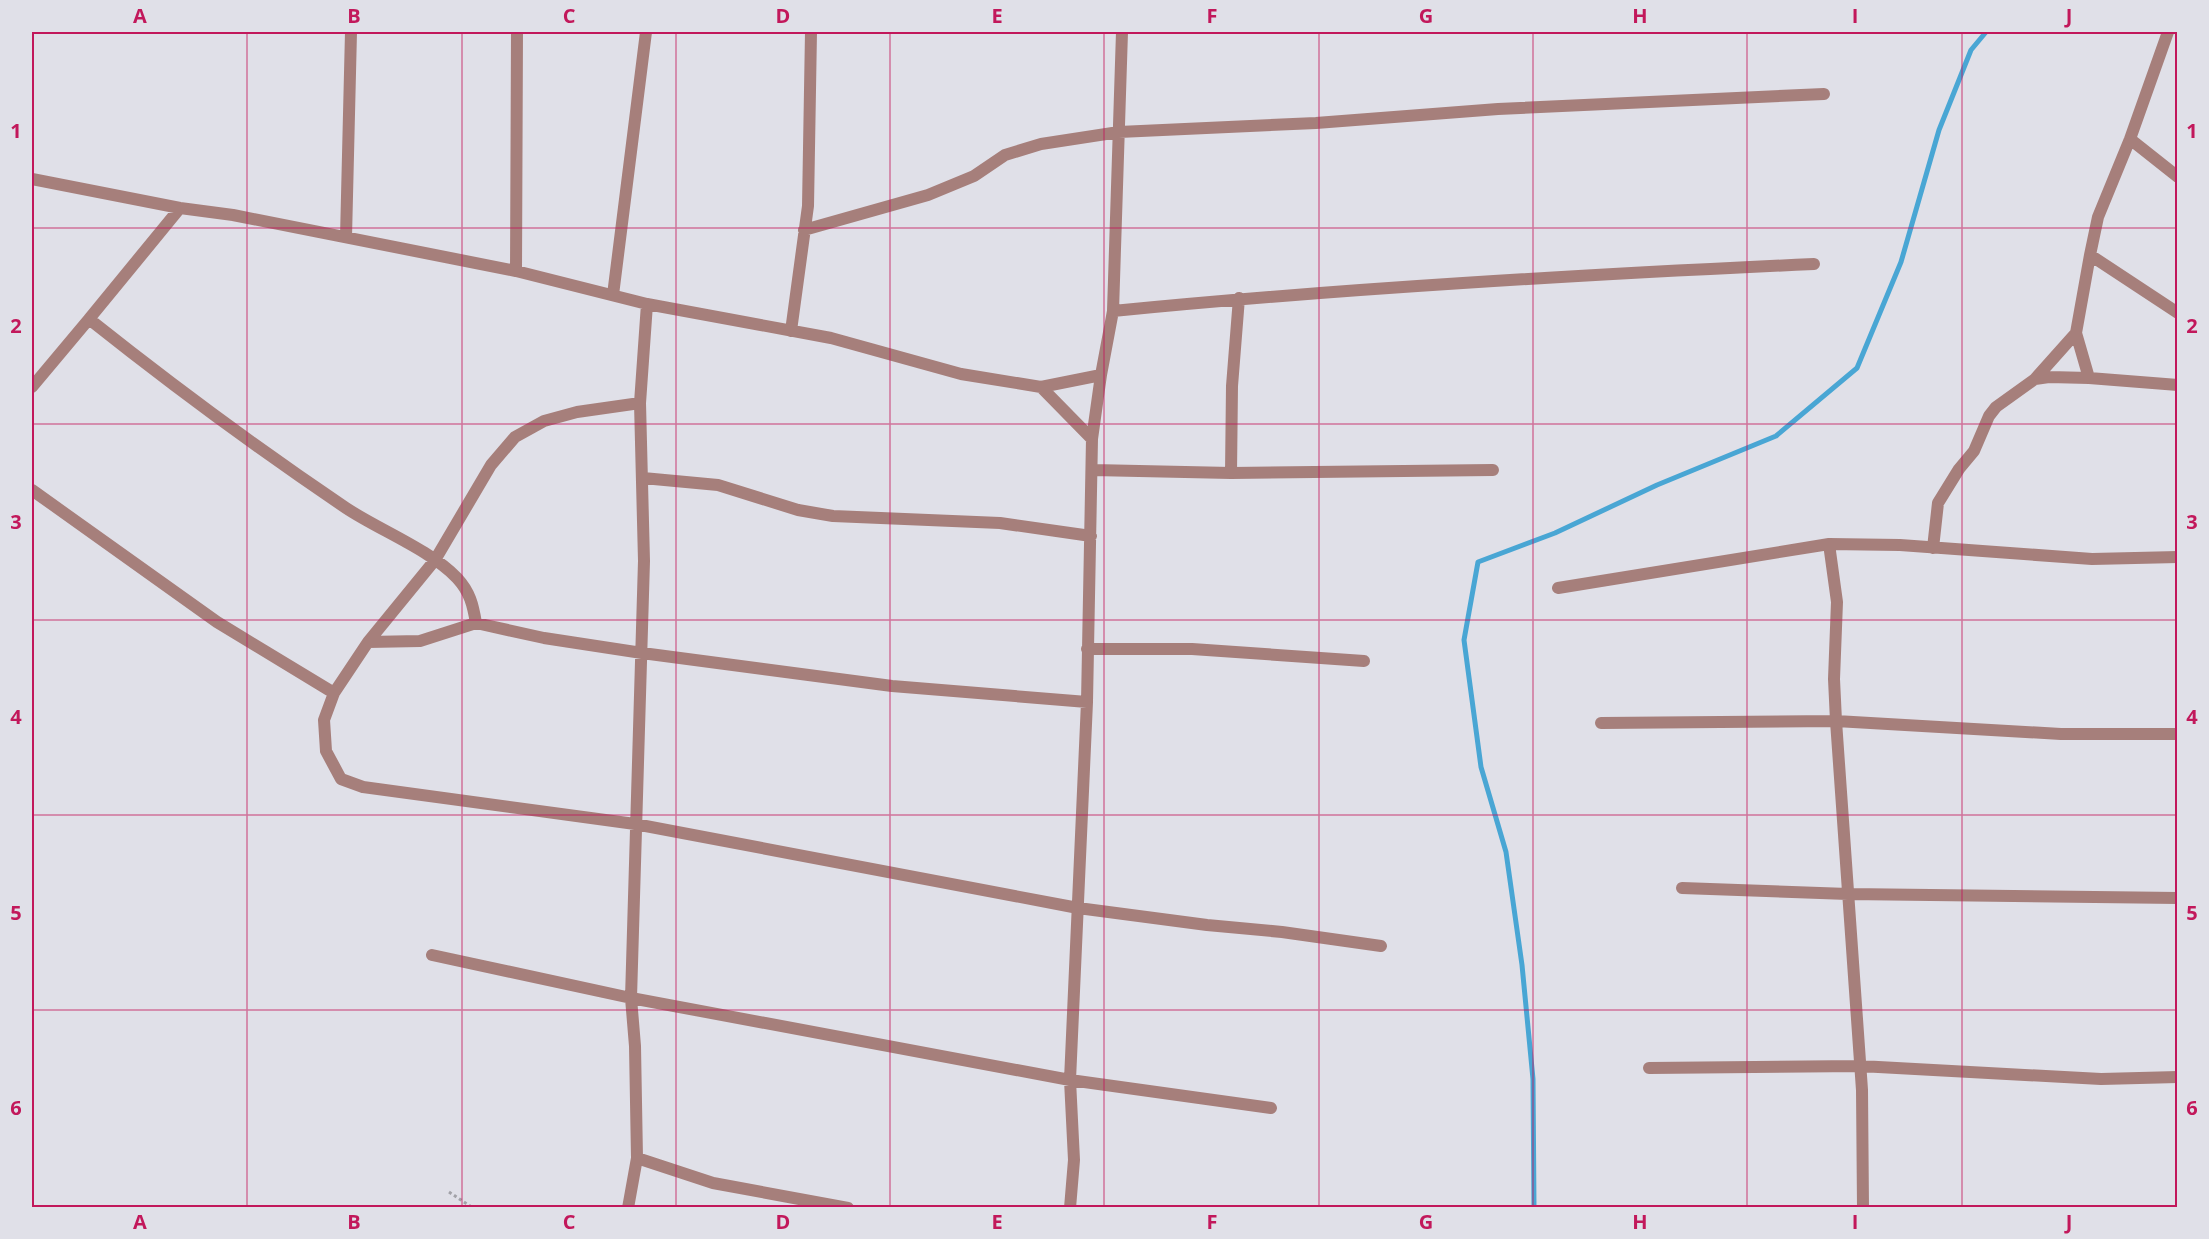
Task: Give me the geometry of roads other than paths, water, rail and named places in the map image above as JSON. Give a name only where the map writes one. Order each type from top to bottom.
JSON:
[{"type":"street","points":[[346,237],[351,32]]},
{"type":"street","points":[[516,271],[517,32]]},
{"type":"street","points":[[613,295],[646,32]]},
{"type":"street","points":[[791,331],[808,206],[811,32]]},
{"type":"street","points":[[1070,1208],[1074,1160],[1070,1080],[1087,702],[1092,439],[1113,310],[1122,32]]},
{"type":"street","points":[[2089,378],[2076,333],[2098,217],[2130,139],[2168,32]]},
{"type":"street","points":[[804,230],[928,195],[974,176],[1005,154],[1041,144],[1119,132],[1316,123],[1498,109],[1824,94]]},
{"type":"street","points":[[2130,139],[2178,177]]},
{"type":"street","points":[[32,179],[180,208],[233,215],[516,271],[647,304],[831,338],[961,375],[1041,387],[1101,375]]},
{"type":"street","points":[[32,387],[180,208]]},
{"type":"street","points":[[2090,255],[2178,314]]},
{"type":"street","points":[[1113,310],[1239,298],[1486,280],[1814,264]]},
{"type":"street","points":[[1231,473],[1232,386],[1239,298]]},
{"type":"street","points":[[628,1208],[637,1158],[635,1046],[631,998],[642,653],[643,478],[640,403],[647,304]]},
{"type":"street","points":[[89,319],[243,438],[349,510],[435,560],[457,578],[472,597],[476,623]]},
{"type":"street","points":[[1933,548],[1938,503],[1959,469],[1974,451],[1989,416],[1996,407],[2035,379],[2076,333]]},
{"type":"street","points":[[2035,379],[2089,378],[2178,385]]},
{"type":"street","points":[[1041,387],[1092,439]]},
{"type":"street","points":[[640,403],[577,412],[544,421],[514,437],[491,465],[435,560],[368,642],[334,693],[324,720],[324,730],[326,751],[341,779],[363,787],[635,825],[1078,908],[1381,946]]},
{"type":"street","points":[[1093,470],[1231,473],[1493,470]]},
{"type":"street","points":[[643,478],[718,485],[798,510],[833,516],[1000,523],[1091,536]]},
{"type":"street","points":[[32,490],[217,622],[334,693]]},
{"type":"street","points":[[1829,544],[1837,602],[1834,679],[1860,1066],[1863,1208]]},
{"type":"street","points":[[1558,588],[1829,544],[1933,548],[2092,560],[2178,556]]},
{"type":"street","points":[[368,642],[420,640],[476,623],[544,638],[642,653],[892,686],[1087,702]]},
{"type":"street","points":[[1087,649],[1192,649],[1364,662]]},
{"type":"street","points":[[1601,723],[1836,721],[2061,734],[2178,734]]},
{"type":"street","points":[[1682,888],[1848,894],[2178,898]]},
{"type":"street","points":[[432,955],[631,998],[1070,1080],[1271,1108]]},
{"type":"street","points":[[1649,1068],[1860,1066],[2101,1079],[2178,1077]]},
{"type":"street","points":[[637,1158],[712,1183],[848,1208]]},
{"type":"waterway","points":[[1534,1208],[1533,1079],[1522,965],[1506,852],[1481,767],[1464,640],[1478,562],[1555,533],[1657,485],[1776,436],[1857,368],[1901,262],[1939,130],[1971,50],[1986,32]]}]
